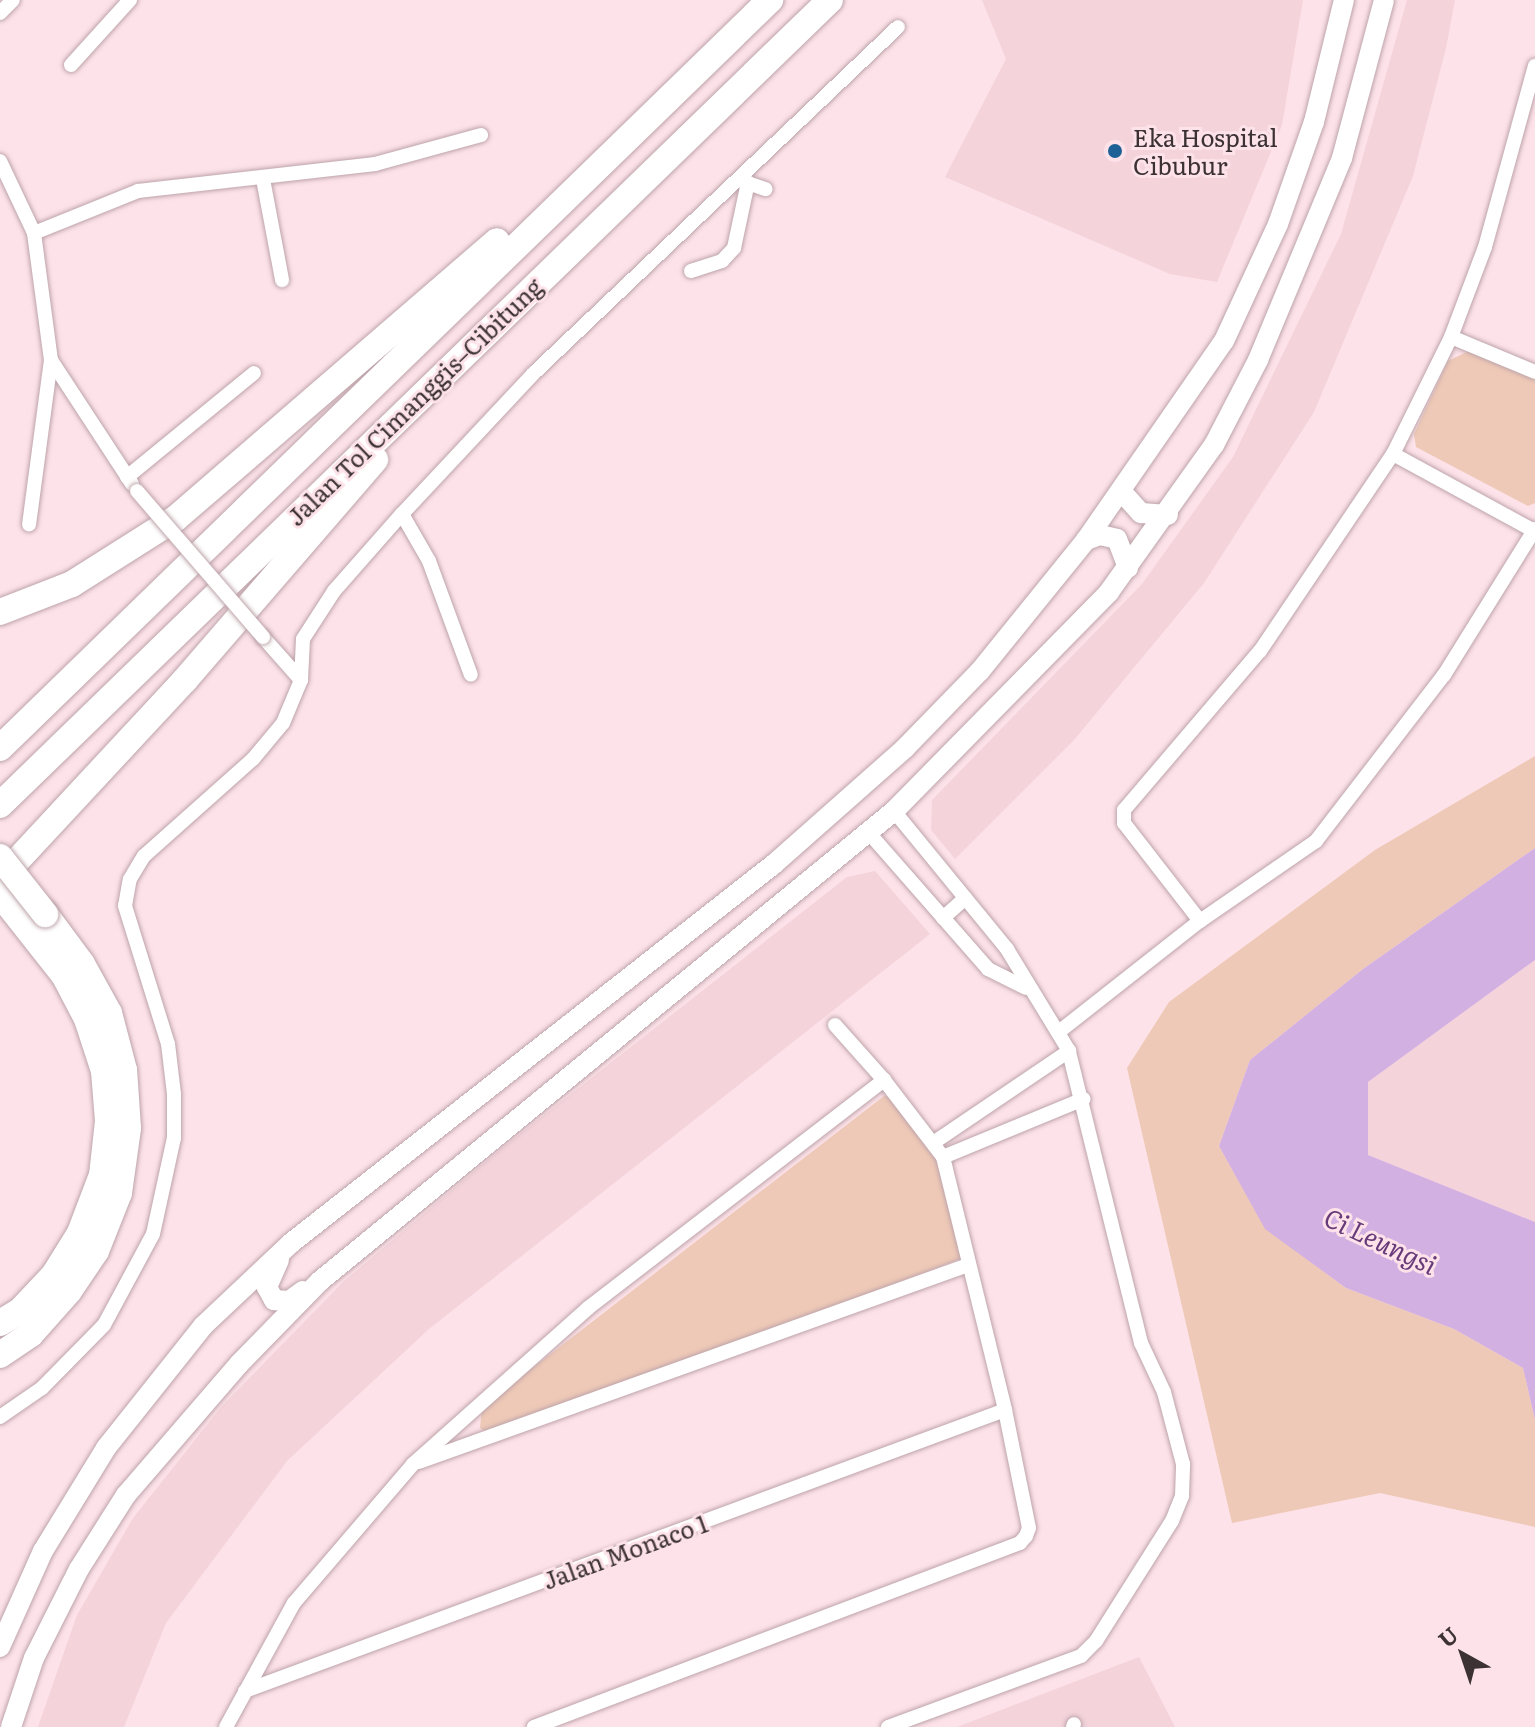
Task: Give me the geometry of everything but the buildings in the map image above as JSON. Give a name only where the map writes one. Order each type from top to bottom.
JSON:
[{"type":"highway","name":"Jalan Tol Cimanggis–Cibitung","points":[[0,748],[770,0]]},
{"type":"highway","name":"Jalan Tol Cimanggis–Cibitung","points":[[0,805],[495,321],[830,0]]},
{"type":"highway","points":[[0,612],[72,584],[175,519],[702,64]]},
{"type":"highway","points":[[0,879],[185,680],[495,321]]},
{"type":"highway","points":[[0,857],[39,922],[87,1019],[104,1071],[108,1121],[102,1175],[80,1233],[54,1275],[20,1311],[0,1323]]},
{"type":"highway","points":[[0,894],[39,922],[82,964],[109,1013],[124,1070],[128,1128],[119,1193],[96,1251],[40,1323],[0,1355]]},
{"type":"street","points":[[0,13],[13,0]]},
{"type":"street","points":[[71,65],[130,0]]},
{"type":"street","points":[[0,1647],[43,1551],[106,1448],[203,1326],[291,1243],[774,864],[893,759],[980,671],[1086,540],[1224,341],[1278,224],[1314,122],[1344,0]]},
{"type":"street","points":[[291,1243],[269,1274],[267,1287],[274,1300],[289,1301],[320,1281],[869,833],[894,811],[1128,568],[1168,515],[1214,445],[1258,360],[1313,234],[1342,158],[1384,0]]},
{"type":"street","points":[[0,1417],[42,1388],[104,1325],[137,1271],[166,1184],[174,1138],[171,1069],[125,906],[130,879],[173,827],[253,759],[283,723],[301,680],[303,639],[334,591],[402,514],[534,373],[744,181],[898,27]]},
{"type":"street","points":[[1200,921],[1124,823],[1124,810],[1286,616],[1393,454],[1451,337],[1488,235],[1535,66]]},
{"type":"street","points":[[34,233],[138,191],[375,164],[481,135]]},
{"type":"street","points":[[0,161],[34,233],[51,360],[29,525]]},
{"type":"street","points":[[263,179],[282,280]]},
{"type":"street","points":[[744,181],[765,189]]},
{"type":"street","points":[[691,271],[722,261],[734,248],[744,181]]},
{"type":"street","points":[[1451,337],[1535,372]]},
{"type":"street","points":[[51,360],[137,491],[301,680]]},
{"type":"street","points":[[127,477],[254,373]]},
{"type":"street","points":[[1060,1031],[1200,921],[1316,841],[1444,675],[1534,530],[1393,454]]},
{"type":"street","points":[[1121,491],[1141,513],[1168,515]]},
{"type":"street","points":[[402,514],[429,561],[471,675]]},
{"type":"street","points":[[1086,540],[1100,535],[1117,539],[1128,568]]},
{"type":"street","points":[[888,1727],[1081,1656],[1096,1641],[1172,1521],[1182,1496],[1183,1464],[1164,1392],[1141,1343],[1084,1099],[1069,1051],[1060,1031],[1026,988],[1007,949],[894,811]]},
{"type":"street","points":[[869,833],[988,969],[1026,988]]},
{"type":"street","points":[[943,918],[965,898]]},
{"type":"street","points":[[534,1727],[1020,1543],[1029,1528],[1005,1410],[943,1157],[936,1141],[835,1025]]},
{"type":"street","points":[[936,1141],[1069,1051]]},
{"type":"street","points":[[226,1727],[294,1603],[413,1464],[588,1308],[884,1080]]},
{"type":"street","points":[[943,1157],[1084,1099]]},
{"type":"street","points":[[413,1464],[968,1265]]},
{"type":"street","points":[[11,1727],[34,1658],[79,1569],[126,1495],[239,1364],[320,1281]]},
{"type":"street","name":"Jalan Monaco 1","points":[[245,1691],[1005,1410]]},
{"type":"shaded area","name":"Eka Hospital Cibubur","points":[[982,0],[1303,0],[1282,125],[1217,282],[1170,274],[945,177],[1006,59]]},
{"type":"shaded area","points":[[1407,0],[1455,0],[1446,48],[1413,176],[1314,412],[1204,583],[1074,740],[955,859],[931,830],[932,800],[1142,584],[1233,457],[1341,234]]},
{"type":"shaded area","points":[[1471,350],[1535,377],[1535,503],[1528,506],[1416,447],[1414,434],[1448,361]]},
{"type":"shaded area","points":[[1535,756],[1535,848],[1363,969],[1250,1060],[1219,1146],[1266,1229],[1346,1288],[1454,1329],[1523,1368],[1535,1420],[1535,1527],[1380,1493],[1232,1523],[1127,1068],[1169,1002],[1375,850]]},
{"type":"shaded area","points":[[875,871],[930,934],[429,1329],[287,1461],[166,1623],[124,1727],[38,1727],[77,1615],[133,1518],[222,1406],[343,1282],[496,1153],[847,877]]},
{"type":"shaded area","points":[[1535,960],[1535,1222],[1368,1155],[1368,1082]]},
{"type":"shaded area","points":[[884,1096],[895,1099],[931,1139],[963,1248],[960,1259],[491,1436],[480,1428],[482,1407]]},
{"type":"shaded area","points":[[1139,1657],[1175,1727],[957,1727]]},
{"type":"water","name":"Ci Leungsi","points":[[1535,848],[1535,960],[1368,1082],[1368,1155],[1535,1222],[1535,1420],[1523,1368],[1454,1329],[1346,1288],[1265,1229],[1219,1146],[1250,1060],[1363,969]]},
{"type":"place","name":"Eka Hospital Cibubur","points":[[1115,151]]}]
